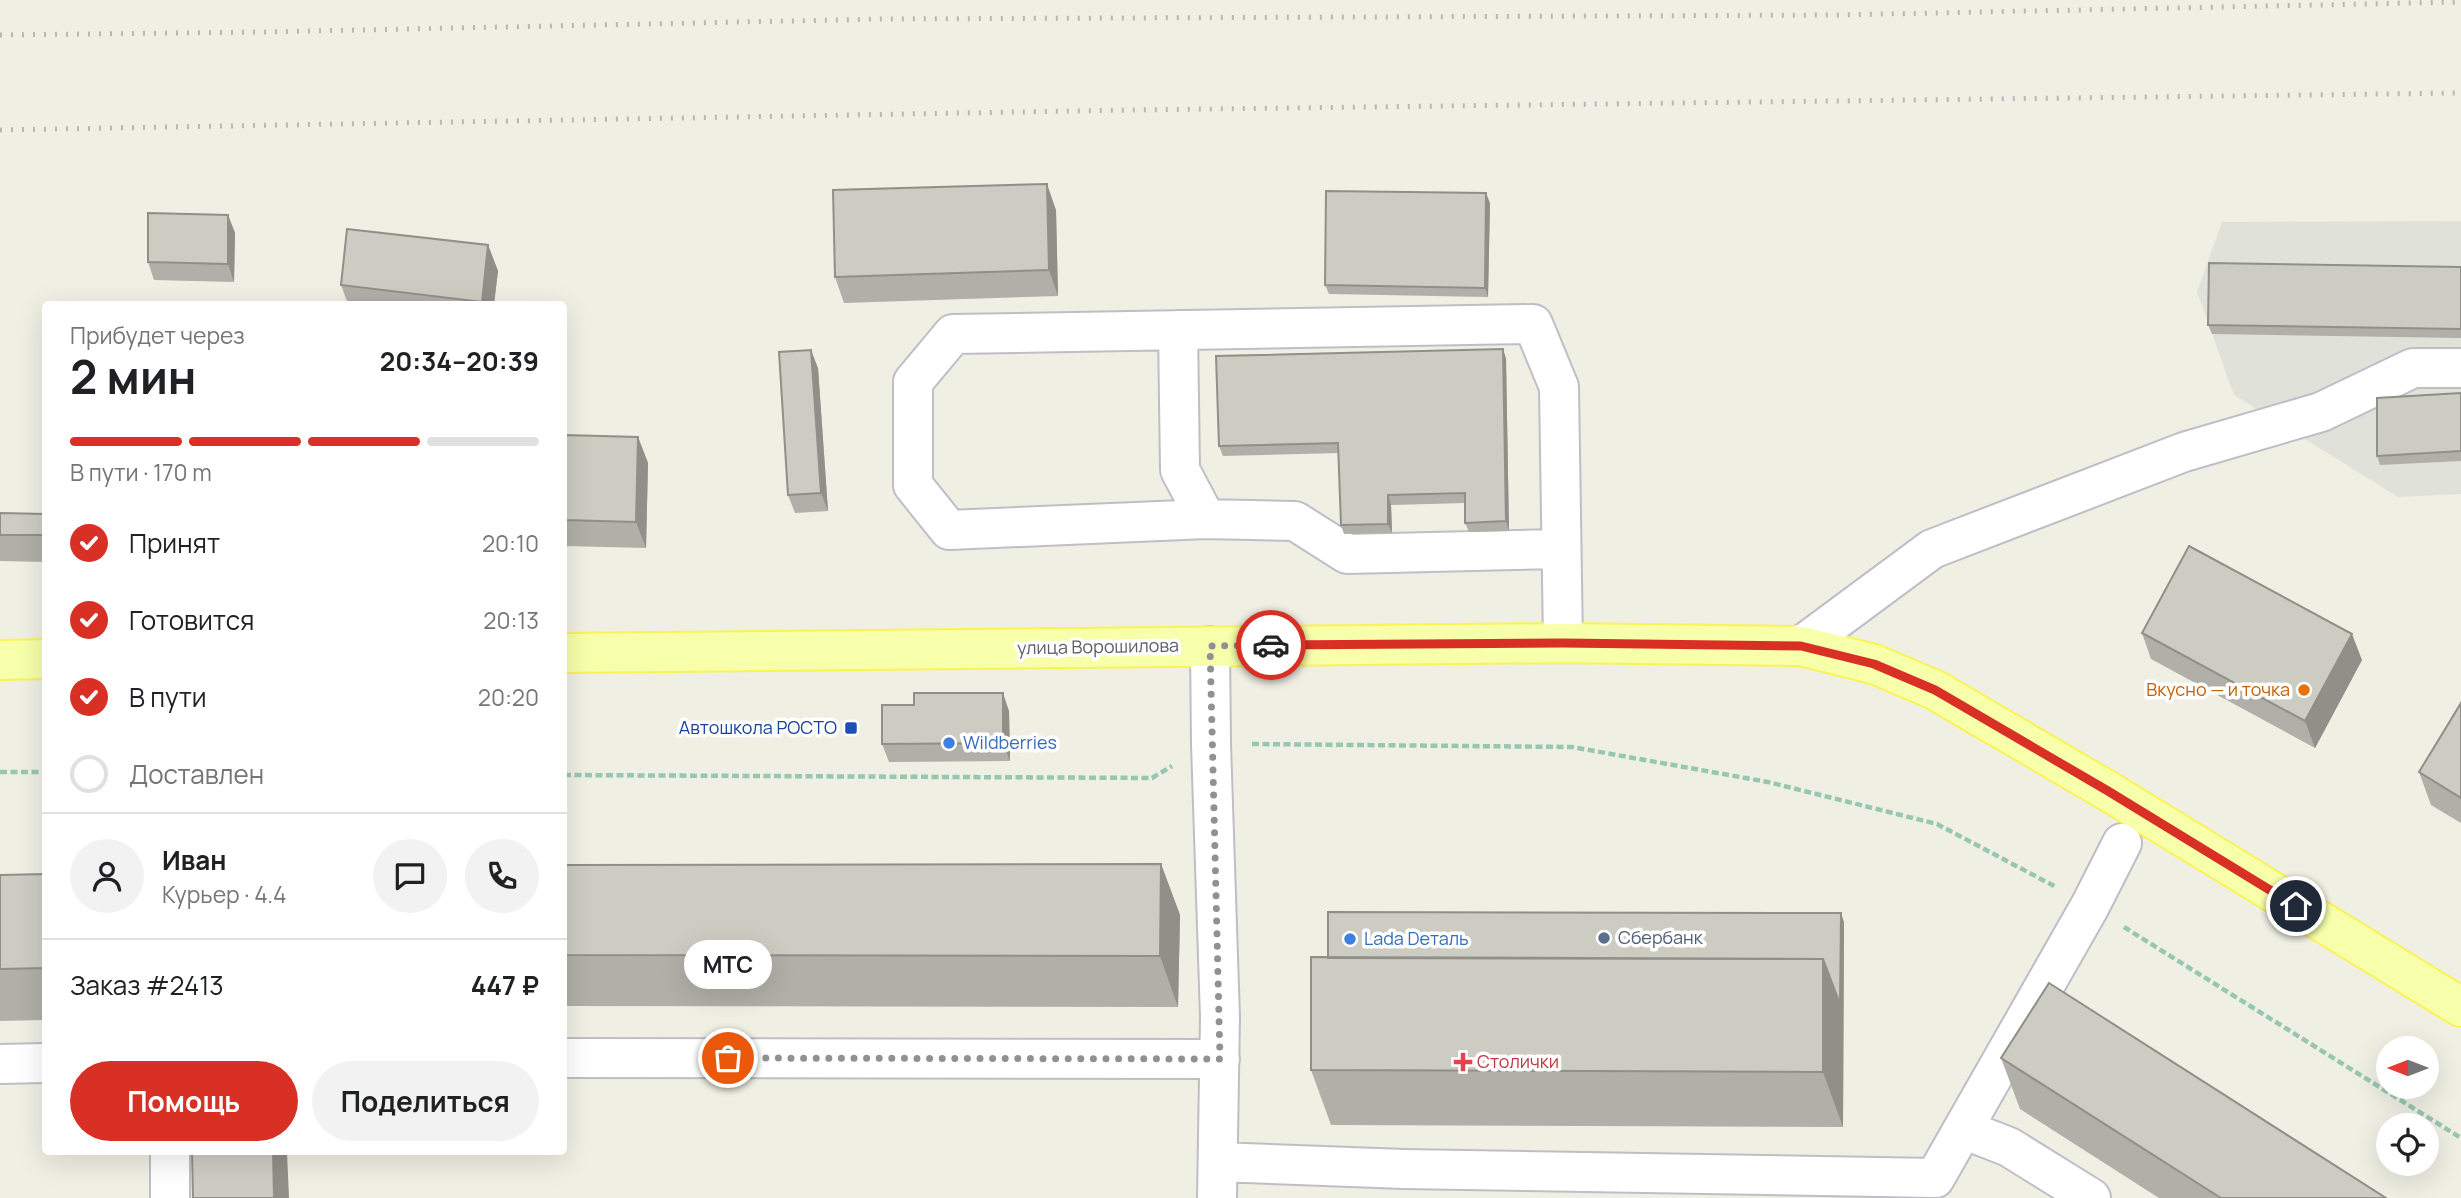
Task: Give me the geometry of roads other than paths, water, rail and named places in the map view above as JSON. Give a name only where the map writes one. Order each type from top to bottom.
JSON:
[{"type":"main road","name":"улица Ворошилова","points":[[567,653],[1563,643],[1801,646],[1874,664],[1935,690],[2108,791],[2461,1007]]},
{"type":"main road","points":[[0,660],[42,659]]},
{"type":"lane","points":[[1561,549],[1347,554],[1295,522],[1206,519],[949,530],[913,485],[913,382],[953,334],[1533,324],[1559,387],[1563,643]]},
{"type":"lane","points":[[1178,330],[1180,470],[1206,519]]},
{"type":"lane","points":[[1801,646],[1933,549],[2184,452],[2321,412],[2413,368],[2461,368]]},
{"type":"lane","points":[[1210,646],[1220,1017],[1217,1180],[1418,1170],[1935,1178],[2090,906],[2122,844]]},
{"type":"lane","points":[[567,1058],[1220,1059]]},
{"type":"lane","points":[[0,1065],[42,1063]]},
{"type":"lane","points":[[1963,1129],[2009,1147],[2091,1198]]},
{"type":"lane","points":[[170,1155],[170,1198]]},
{"type":"railway","points":[[0,35],[884,19],[1837,15],[2461,2]]},
{"type":"railway","points":[[0,130],[1131,110],[2461,93]]},
{"type":"place","name":"Вкусно — и точка","points":[[2304,690]]},
{"type":"place","name":"Автошкола РОСТО","points":[[851,728]]},
{"type":"place","name":"Wildberries","points":[[949,743]]},
{"type":"place","name":"Сбербанк","points":[[1604,938]]},
{"type":"place","name":"Lada Dеталь","points":[[1350,939]]},
{"type":"place","name":"МТС","points":[[728,1058]]},
{"type":"place","name":"Столички","points":[[1463,1062]]}]
